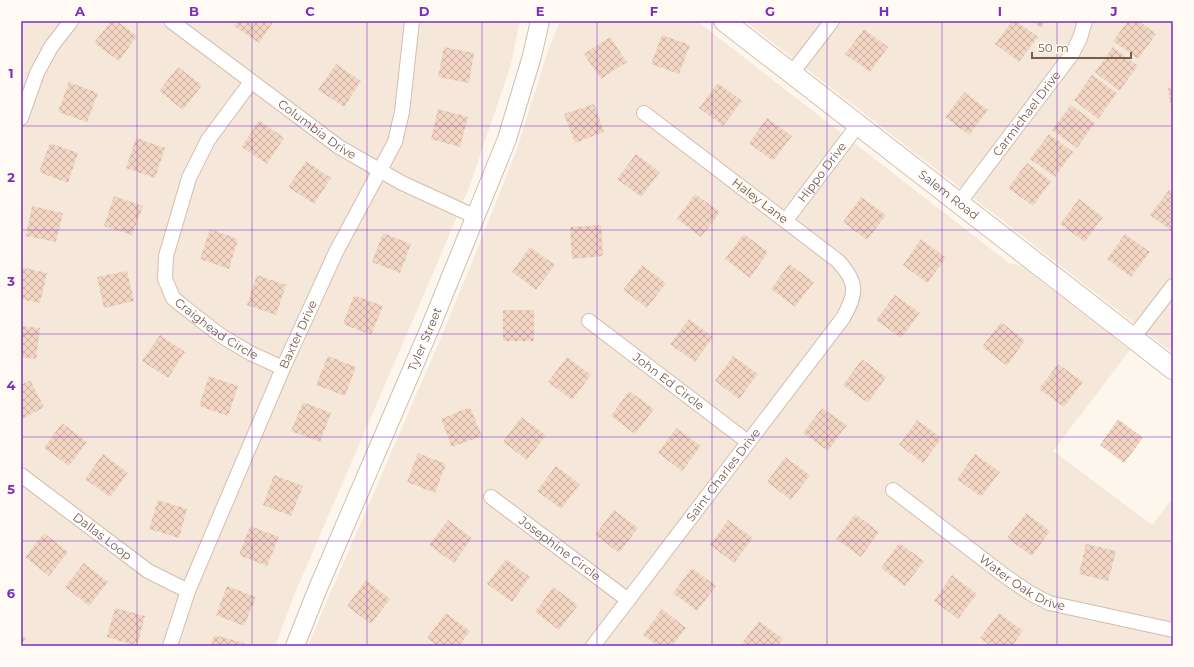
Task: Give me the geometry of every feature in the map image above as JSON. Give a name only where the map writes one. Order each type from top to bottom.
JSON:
[{"type":"main road","name":"Salem Road","points":[[724,21],[1173,369]]},
{"type":"street","points":[[21,118],[37,73],[51,47],[71,21]]},
{"type":"street","name":"Columbia Drive","points":[[172,21],[251,82],[340,147],[402,183],[476,216]]},
{"type":"street","name":"Baxter Drive","points":[[170,646],[188,591],[283,368],[336,252],[395,142],[402,112],[412,21]]},
{"type":"street","points":[[792,73],[832,21]]},
{"type":"street","name":"Carmichael Drive","points":[[959,203],[1072,54],[1080,38],[1085,21]]},
{"type":"street","name":"Tyler Street","points":[[295,646],[318,588],[424,342],[507,139],[532,56],[540,23]]},
{"type":"street","name":"Craighead Circle","points":[[251,82],[208,140],[189,178],[166,256],[165,279],[173,298],[220,335],[250,353],[283,368]]},
{"type":"street","name":"Haley Lane","points":[[644,113],[838,261],[852,280],[854,291],[852,302]]},
{"type":"street","name":"Hippo Drive","points":[[786,220],[858,125]]},
{"type":"street","points":[[1133,338],[1173,286]]},
{"type":"street","name":"Saint Charles Drive","points":[[593,646],[843,318],[852,302]]},
{"type":"street","name":"John Ed Circle","points":[[589,321],[748,442]]},
{"type":"street","name":"Dallas Loop","points":[[21,475],[148,571],[188,591]]},
{"type":"street","name":"Water Oak Drive","points":[[893,490],[1005,576],[1030,593],[1042,599],[1049,602],[1173,630]]},
{"type":"street","name":"Josephine Circle","points":[[491,497],[628,600]]},
{"type":"shaded area","points":[[21,21],[520,21],[510,68],[470,185],[295,593],[275,646],[21,646]],"holes":[[[230,474],[241,480],[207,563],[194,557]]]},
{"type":"shaded area","points":[[560,21],[697,21],[1009,263],[1020,265],[1130,350],[1053,451],[1152,525],[1173,498],[1173,646],[308,646],[477,250],[517,149],[549,48]]},
{"type":"shaded area","points":[[745,21],[1173,21],[1173,353],[870,118]]},
{"type":"building","points":[[111,21],[117,21],[137,36],[119,61],[94,43]]},
{"type":"building","points":[[237,21],[274,21],[259,43],[234,26]]},
{"type":"building","points":[[1012,21],[1016,21],[1038,37],[1019,62],[995,44]]},
{"type":"building","points":[[1031,21],[1046,21],[1041,28]]},
{"type":"building","points":[[1128,21],[1139,21],[1156,34],[1138,59],[1113,41]]},
{"type":"building","points":[[864,29],[888,47],[870,72],[845,54]]},
{"type":"building","points":[[662,35],[690,45],[679,74],[651,64]]},
{"type":"building","points":[[610,37],[627,62],[601,79],[584,54]]},
{"type":"building","points":[[444,47],[474,53],[469,83],[438,77]]},
{"type":"building","points":[[1113,47],[1138,66],[1119,91],[1095,72]]},
{"type":"building","points":[[336,64],[361,81],[344,107],[318,90]]},
{"type":"building","points":[[178,67],[202,85],[183,110],[159,91]]},
{"type":"building","points":[[1092,75],[1117,93],[1098,119],[1074,100]]},
{"type":"building","points":[[69,82],[98,93],[87,122],[58,112]]},
{"type":"building","points":[[718,83],[742,101],[723,126],[699,108]]},
{"type":"building","points":[[1173,87],[1173,113],[1172,114],[1168,88]]},
{"type":"building","points":[[964,92],[988,110],[969,135],[945,117]]},
{"type":"building","points":[[594,104],[604,132],[575,143],[564,114]]},
{"type":"building","points":[[1071,105],[1095,123],[1077,148],[1052,130]]},
{"type":"building","points":[[438,109],[468,117],[460,147],[431,139]]},
{"type":"building","points":[[767,118],[792,136],[773,161],[749,143]]},
{"type":"building","points":[[259,120],[284,138],[267,164],[242,147]]},
{"type":"building","points":[[1049,134],[1073,152],[1055,177],[1030,159]]},
{"type":"building","points":[[136,138],[165,148],[155,178],[126,168]]},
{"type":"building","points":[[50,143],[78,153],[68,183],[39,172]]},
{"type":"building","points":[[636,154],[660,172],[641,197],[617,179]]},
{"type":"building","points":[[306,161],[331,178],[314,204],[288,187]]},
{"type":"building","points":[[1027,163],[1051,181],[1033,206],[1008,188]]},
{"type":"building","points":[[1169,190],[1173,193],[1173,232],[1150,215]]},
{"type":"building","points":[[695,194],[720,212],[701,237],[677,219]]},
{"type":"building","points":[[114,196],[143,206],[132,235],[104,226]]},
{"type":"building","points":[[861,197],[886,215],[867,240],[843,222]]},
{"type":"building","points":[[1079,199],[1103,217],[1085,242],[1060,224]]},
{"type":"building","points":[[32,206],[63,213],[56,242],[26,236]]},
{"type":"building","points":[[601,225],[603,256],[572,259],[570,227]]},
{"type":"building","points":[[210,229],[238,239],[229,269],[200,259]]},
{"type":"building","points":[[383,233],[411,244],[400,273],[372,262]]},
{"type":"building","points":[[744,234],[768,252],[750,278],[725,259]]},
{"type":"building","points":[[1125,234],[1150,252],[1131,277],[1107,259]]},
{"type":"building","points":[[921,239],[946,258],[927,283],[903,265]]},
{"type":"building","points":[[530,247],[555,265],[536,290],[512,272]]},
{"type":"building","points":[[789,264],[814,282],[795,307],[771,289]]},
{"type":"building","points":[[642,265],[666,283],[647,308],[623,290]]},
{"type":"building","points":[[21,267],[47,273],[40,303],[21,299]]},
{"type":"building","points":[[127,271],[134,301],[104,308],[97,277]]},
{"type":"building","points":[[257,275],[286,285],[276,315],[247,305]]},
{"type":"building","points":[[354,295],[383,306],[371,335],[343,324]]},
{"type":"building","points":[[895,295],[920,313],[901,338],[876,320]]},
{"type":"building","points":[[503,310],[534,310],[534,341],[503,341]]},
{"type":"building","points":[[689,319],[713,337],[695,362],[670,344]]},
{"type":"building","points":[[1001,322],[1025,340],[1007,366],[982,347]]},
{"type":"building","points":[[21,326],[40,328],[36,359],[21,357]]},
{"type":"building","points":[[160,335],[185,352],[168,378],[142,361]]},
{"type":"building","points":[[328,356],[356,367],[345,396],[316,385]]},
{"type":"building","points":[[733,356],[758,374],[739,399],[715,381]]},
{"type":"building","points":[[567,357],[591,375],[572,400],[548,382]]},
{"type":"building","points":[[862,359],[886,377],[868,403],[843,385]]},
{"type":"building","points":[[1058,364],[1083,382],[1064,407],[1039,389]]},
{"type":"building","points":[[209,376],[238,386],[228,416],[199,406]]},
{"type":"building","points":[[30,380],[44,407],[21,420],[21,385]]},
{"type":"building","points":[[629,391],[654,409],[635,434],[611,416]]},
{"type":"building","points":[[303,402],[331,413],[320,442],[291,431]]},
{"type":"building","points":[[470,407],[482,436],[452,447],[441,419]]},
{"type":"building","points":[[822,408],[847,425],[828,451],[803,433]]},
{"type":"building","points":[[521,417],[546,435],[527,460],[503,442]]},
{"type":"building","points":[[1118,419],[1143,438],[1124,463],[1100,445]]},
{"type":"building","points":[[917,420],[942,438],[923,463],[899,445]]},
{"type":"building","points":[[62,423],[87,442],[69,466],[44,448]]},
{"type":"building","points":[[676,428],[701,446],[682,471],[658,453]]},
{"type":"building","points":[[418,453],[446,464],[435,493],[407,482]]},
{"type":"building","points":[[103,454],[128,473],[110,497],[85,479]]},
{"type":"building","points":[[975,454],[1000,472],[981,497],[957,479]]},
{"type":"building","points":[[785,457],[810,475],[791,500],[767,482]]},
{"type":"building","points":[[556,466],[580,484],[561,509],[537,491]]},
{"type":"building","points":[[274,475],[303,486],[291,516],[263,505]]},
{"type":"building","points":[[158,500],[187,509],[179,538],[149,529]]},
{"type":"building","points":[[614,510],[638,528],[619,553],[595,535]]},
{"type":"building","points":[[1026,513],[1050,531],[1032,556],[1007,538]]},
{"type":"building","points":[[855,514],[879,532],[861,557],[836,539]]},
{"type":"building","points":[[448,520],[472,538],[454,563],[429,545]]},
{"type":"building","points":[[728,520],[753,538],[734,563],[710,545]]},
{"type":"building","points":[[250,526],[279,537],[267,566],[239,555]]},
{"type":"building","points":[[44,533],[68,552],[49,576],[25,557]]},
{"type":"building","points":[[899,543],[924,561],[905,586],[881,568]]},
{"type":"building","points":[[1086,544],[1116,551],[1108,581],[1079,574]]},
{"type":"building","points":[[506,559],[530,577],[512,602],[487,584]]},
{"type":"building","points":[[84,563],[108,582],[89,606],[65,587]]},
{"type":"building","points":[[692,568],[716,586],[697,611],[673,593]]},
{"type":"building","points":[[952,575],[977,594],[958,619],[934,601]]},
{"type":"building","points":[[366,580],[390,599],[371,624],[347,606]]},
{"type":"building","points":[[227,586],[256,597],[244,626],[216,615]]},
{"type":"building","points":[[553,587],[578,605],[559,630],[535,612]]},
{"type":"building","points":[[115,608],[145,616],[137,646],[107,637]]},
{"type":"building","points":[[662,609],[686,628],[672,646],[658,646],[643,635]]},
{"type":"building","points":[[446,613],[470,631],[459,646],[437,646],[427,638]]},
{"type":"building","points":[[999,613],[1023,631],[1012,646],[991,646],[980,638]]},
{"type":"building","points":[[759,621],[783,639],[778,646],[740,646]]},
{"type":"building","points":[[21,634],[26,638],[21,644]]},
{"type":"building","points":[[214,635],[244,643],[243,646],[211,646]]}]
